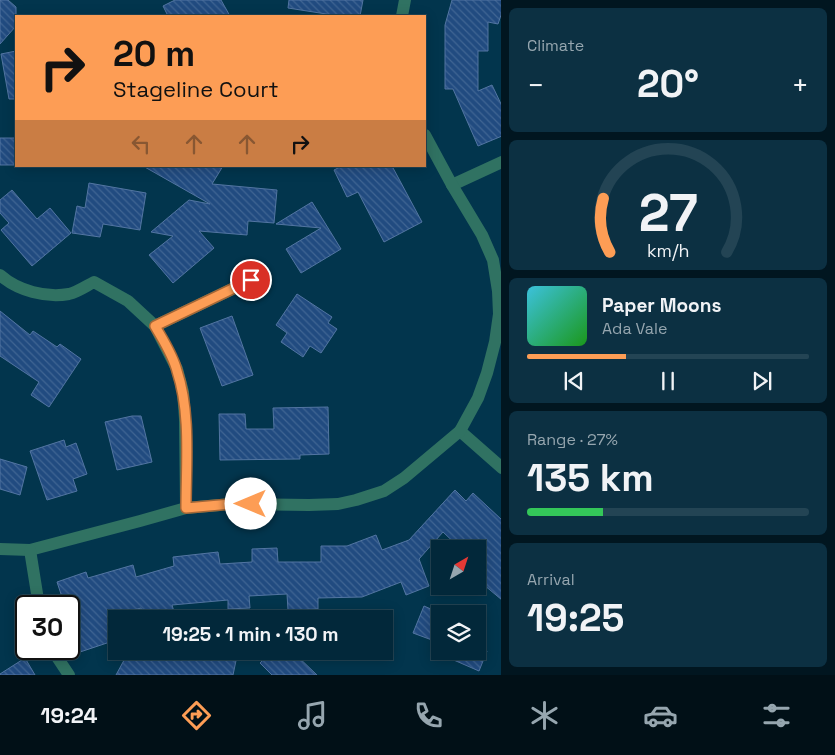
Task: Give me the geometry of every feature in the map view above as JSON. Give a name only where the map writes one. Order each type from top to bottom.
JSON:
[{"type":"street","points":[[402,15],[405,0]]},
{"type":"street","points":[[0,549],[30,550],[186,508],[231,504],[338,504],[356,500],[384,491],[404,478],[460,431],[478,398],[487,373],[495,342],[499,314],[498,291],[492,260],[482,235],[426,137]]},
{"type":"street","points":[[452,185],[501,162]]},
{"type":"street","points":[[0,275],[25,290],[52,295],[71,294],[94,282],[128,301],[155,326],[177,369],[183,392],[186,438],[186,508]]},
{"type":"street","points":[[155,326],[251,280]]},
{"type":"street","points":[[460,431],[501,468]]},
{"type":"street","points":[[30,550],[37,595]]},
{"type":"street","points":[[59,660],[69,675]]},
{"type":"building","points":[[0,0],[8,0],[16,7],[15,27],[0,44]]},
{"type":"building","points":[[175,0],[221,0],[229,15],[168,15],[163,6]]},
{"type":"building","points":[[289,0],[363,0],[360,15],[333,15],[288,8]]},
{"type":"building","points":[[452,0],[501,0],[501,15],[498,24],[488,22],[488,51],[478,51],[478,91],[492,85],[501,104],[501,136],[478,146],[453,89],[445,89],[445,25]]},
{"type":"building","points":[[15,51],[15,99],[9,99],[1,54]]},
{"type":"building","points":[[0,138],[15,138],[15,165],[0,165]]},
{"type":"building","points":[[145,167],[222,167],[212,184],[277,190],[274,223],[248,221],[247,235],[199,231],[214,248],[173,283],[149,255],[173,236],[151,232],[189,200],[210,204]]},
{"type":"building","points":[[340,167],[393,167],[422,222],[384,242],[358,192],[347,197],[334,170]]},
{"type":"building","points":[[89,183],[146,193],[140,230],[103,224],[100,237],[72,233],[77,206],[85,208]]},
{"type":"building","points":[[12,190],[37,219],[50,208],[71,233],[32,266],[1,230],[9,223],[0,213],[0,200]]},
{"type":"building","points":[[312,202],[341,249],[301,273],[286,249],[321,228],[276,224]]},
{"type":"building","points":[[297,294],[332,317],[328,323],[337,329],[321,353],[310,346],[303,357],[281,342],[287,333],[276,325]]},
{"type":"building","points":[[0,311],[30,335],[33,331],[57,347],[60,344],[81,359],[49,407],[31,395],[39,382],[0,356]]},
{"type":"building","points":[[232,316],[253,375],[222,386],[200,328]]},
{"type":"building","points":[[328,407],[329,454],[300,455],[300,459],[220,460],[219,414],[245,414],[246,429],[274,429],[273,408]]},
{"type":"building","points":[[141,416],[152,462],[117,470],[105,422]]},
{"type":"building","points":[[64,440],[66,447],[76,443],[87,474],[73,479],[77,491],[47,500],[30,451]]},
{"type":"building","points":[[0,459],[27,467],[20,495],[0,489]]},
{"type":"building","points":[[455,490],[466,501],[473,493],[501,519],[501,599],[486,587],[486,540],[451,540],[443,532],[436,540],[431,540],[431,546],[419,559],[429,586],[406,595],[401,582],[362,597],[318,598],[318,609],[288,610],[287,594],[249,596],[250,608],[228,609],[228,600],[172,605],[174,610],[142,610],[141,608],[134,610],[108,610],[108,643],[80,652],[80,595],[61,595],[57,582],[86,572],[88,578],[133,565],[136,577],[174,566],[173,557],[218,552],[220,564],[252,562],[252,549],[277,548],[278,562],[321,562],[321,546],[347,546],[376,535],[382,550],[409,540]]},
{"type":"building","points":[[424,606],[431,609],[431,640],[413,633]]},
{"type":"building","points":[[22,660],[26,660],[35,675],[0,675]]},
{"type":"building","points":[[124,660],[236,660],[233,675],[116,675]]},
{"type":"building","points":[[263,660],[301,660],[317,675],[272,675],[260,663]]},
{"type":"building","points":[[454,660],[483,660],[479,671]]},
{"type":"route","points":[[251,280],[155,326],[177,369],[183,392],[186,433],[186,508],[251,504]]}]
